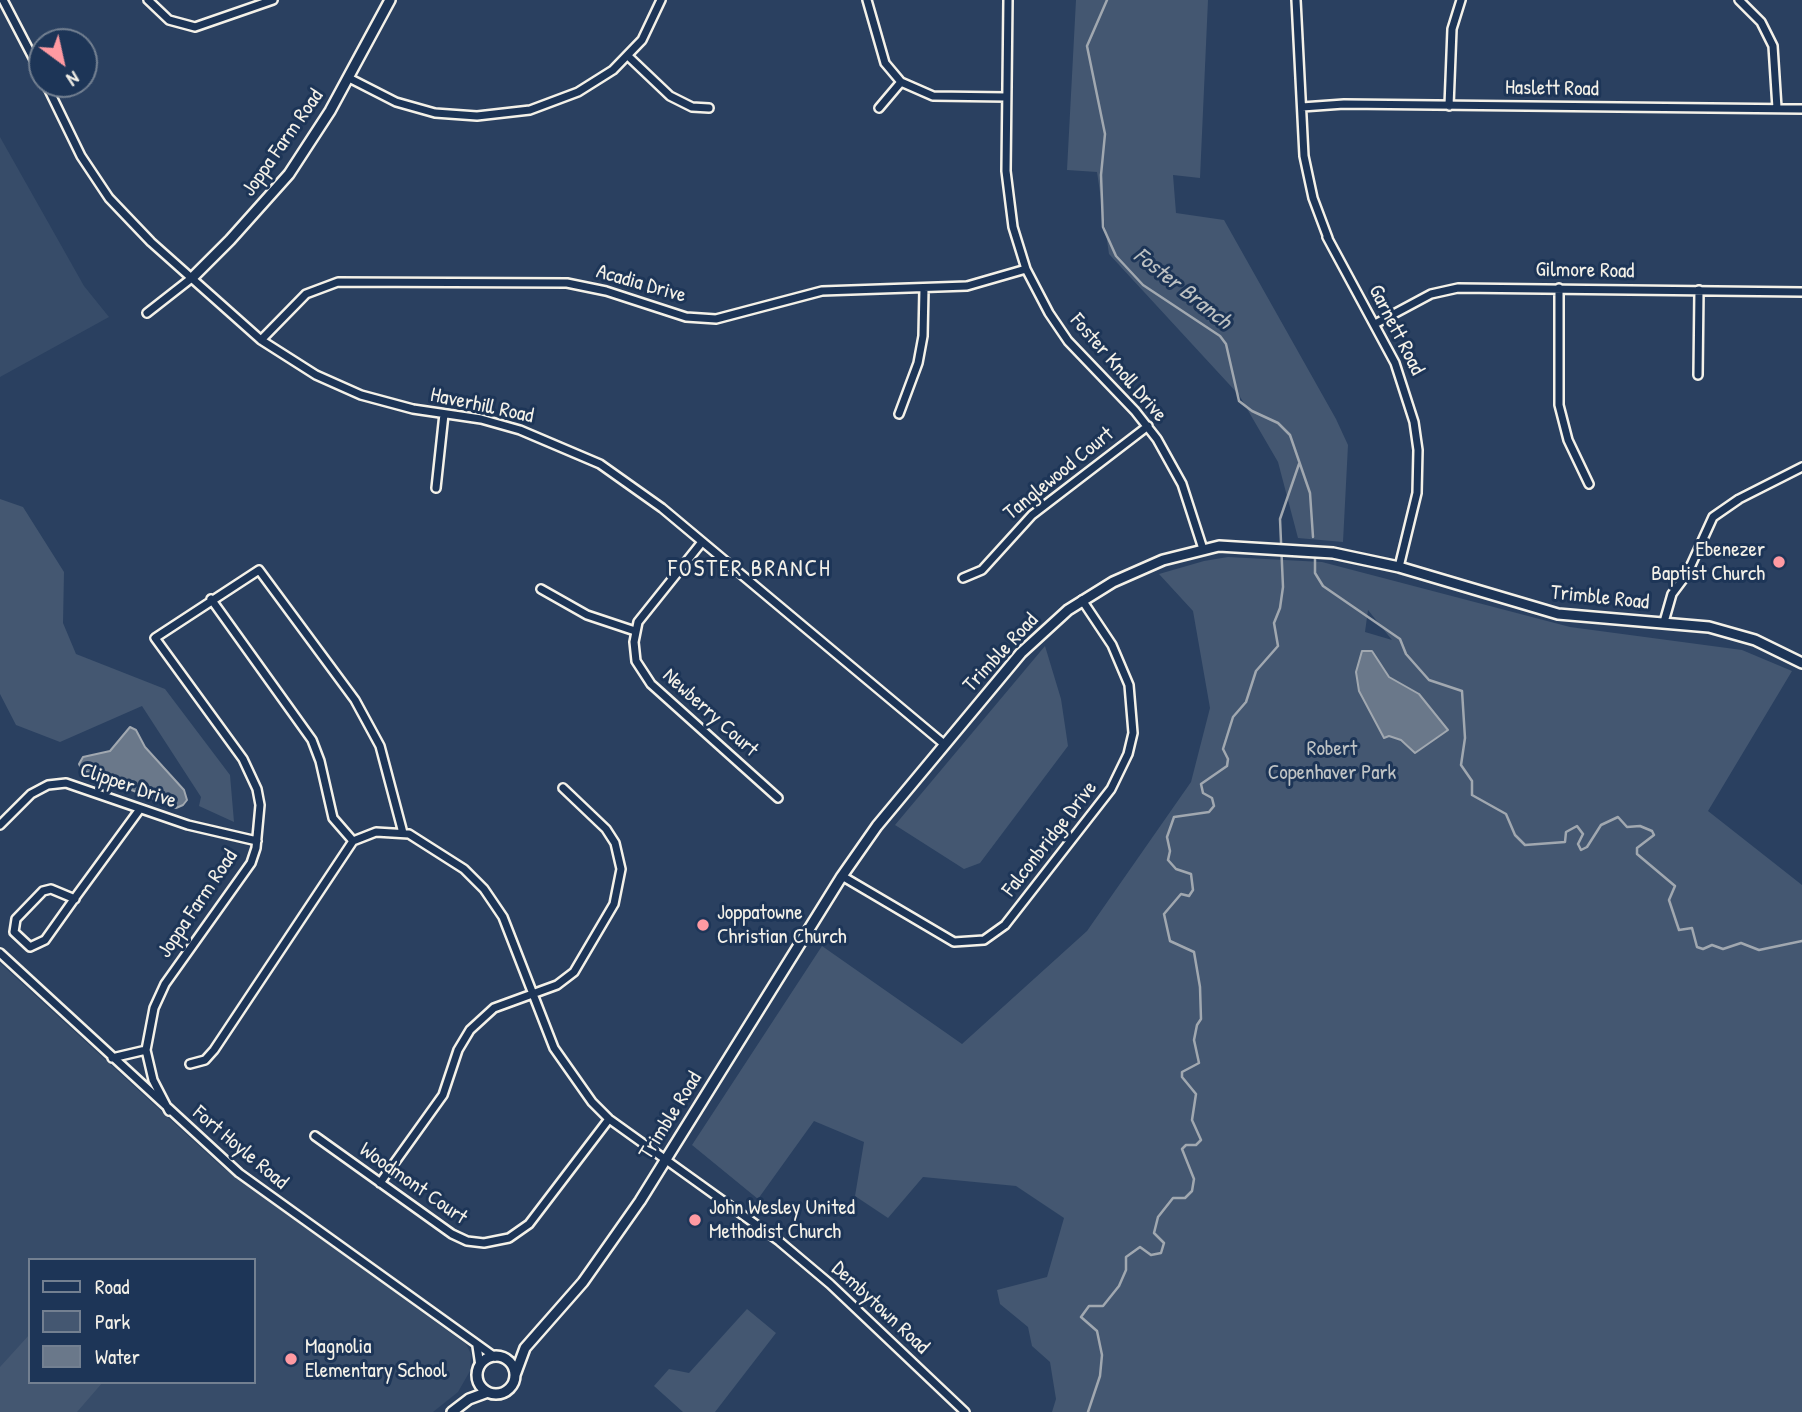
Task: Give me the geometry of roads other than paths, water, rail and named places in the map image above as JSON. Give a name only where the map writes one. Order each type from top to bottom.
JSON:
[{"type":"street","points":[[3,0],[28,48]]},
{"type":"street","points":[[148,0],[169,20],[195,27],[272,0]]},
{"type":"street","name":"Joppa Farm Road","points":[[147,313],[193,276],[262,206],[289,174],[349,78],[390,0]]},
{"type":"street","points":[[349,78],[411,108],[459,116],[530,110],[565,98],[595,83],[629,57],[649,29],[662,0]]},
{"type":"street","points":[[867,0],[885,62],[901,82],[933,96],[1006,97]]},
{"type":"street","name":"Foster Knoll Drive","points":[[1008,0],[1008,196],[1026,269],[1049,313],[1068,341],[1148,426],[1182,484],[1203,549]]},
{"type":"street","name":"Garnett Road","points":[[1296,0],[1306,169],[1327,237],[1375,324],[1405,386],[1418,450],[1416,503],[1399,567]]},
{"type":"street","points":[[1450,106],[1452,29],[1461,0]]},
{"type":"street","points":[[1739,0],[1761,22],[1773,47],[1777,108]]},
{"type":"street","points":[[629,57],[670,96],[692,107],[709,108]]},
{"type":"street","points":[[879,108],[901,82]]},
{"type":"street","name":"Haverhill Road","points":[[53,98],[81,156],[109,198],[151,242],[193,276],[261,340],[333,384],[379,401],[520,430],[581,455],[641,491],[944,744]]},
{"type":"street","name":"Haslett Road","points":[[1302,107],[1344,104],[1802,109]]},
{"type":"street","name":"Acadia Drive","points":[[261,340],[306,294],[338,282],[567,284],[606,291],[686,317],[707,319],[741,314],[822,291],[967,286],[1026,269]]},
{"type":"street","points":[[1559,288],[1559,405],[1567,440],[1589,484]]},
{"type":"street","name":"Gilmore Road","points":[[1375,324],[1418,300],[1444,290],[1559,288],[1802,292]]},
{"type":"street","points":[[899,414],[918,363],[923,336],[924,289]]},
{"type":"street","points":[[1698,375],[1699,290]]},
{"type":"street","points":[[436,488],[444,414]]},
{"type":"street","name":"Tanglewood Court","points":[[963,578],[982,570],[1032,515],[1148,426]]},
{"type":"street","points":[[1664,622],[1672,594],[1687,574],[1713,517],[1739,499],[1802,467]]},
{"type":"street","points":[[541,589],[587,615],[635,631],[651,604],[702,542]]},
{"type":"street","name":"Trimble Road","points":[[515,1375],[526,1348],[583,1282],[666,1158],[842,876],[897,800],[1030,644],[1082,600],[1137,570],[1203,549],[1237,546],[1333,553],[1399,567],[1558,614],[1709,626],[1731,632],[1802,663]]},
{"type":"street","points":[[190,1064],[205,1060],[214,1050],[354,841],[376,832],[403,833],[380,746],[355,700],[259,570],[211,599],[312,740],[320,761],[333,818],[354,841]]},
{"type":"street","name":"Joppa Farm Road","points":[[169,1111],[153,1080],[146,1050],[154,1008],[165,984],[251,863],[257,841],[260,805],[250,772],[155,638],[211,599]]},
{"type":"street","name":"Falconbridge Drive","points":[[842,876],[954,942],[984,940],[1005,925],[1111,789],[1128,754],[1133,733],[1129,685],[1112,645],[1082,600]]},
{"type":"street","name":"Newberry Court","points":[[635,631],[636,661],[644,677],[778,797]]},
{"type":"street","name":"Clipper Drive","points":[[0,825],[31,794],[58,783],[75,785],[140,809],[257,841]]},
{"type":"street","points":[[380,1183],[443,1095],[458,1050],[470,1030],[494,1008],[557,985],[580,965],[618,892],[621,869],[615,843],[606,829],[563,788]]},
{"type":"street","points":[[75,899],[51,889],[43,891],[16,919],[14,932],[24,944],[36,946],[45,940],[75,899],[140,809]]},
{"type":"street","name":"Dembytown Road","points":[[403,833],[420,839],[447,856],[484,889],[511,934],[532,994],[560,1059],[584,1093],[609,1119],[779,1241],[830,1284],[965,1412]]},
{"type":"street","name":"Fort Hoyle Road","points":[[0,953],[225,1161],[290,1212],[441,1315],[477,1346],[498,1357]]},
{"type":"street","points":[[112,1059],[146,1050]]},
{"type":"street","name":"Woodmont Court","points":[[315,1136],[460,1239],[484,1243],[500,1241],[517,1234],[535,1219],[609,1119]]},
{"type":"street","points":[[469,1399],[480,1366],[477,1346]]},
{"type":"street","name":"Trimble Road","points":[[498,1357],[526,1348]]},
{"type":"street","points":[[452,1412],[469,1399],[488,1392],[506,1391],[515,1375],[511,1364],[498,1357],[480,1366]]},
{"type":"street","points":[[478,1378],[488,1392]]},
{"type":"water","points":[[1362,651],[1372,651],[1389,677],[1419,694],[1448,730],[1415,753],[1401,740],[1389,736],[1384,738],[1359,691],[1356,672]]},
{"type":"water","points":[[130,727],[136,730],[145,747],[184,790],[187,800],[183,805],[176,808],[82,770],[79,764],[83,757],[110,751]]},
{"type":"waterway","name":"Foster Branch","points":[[1107,0],[1087,46],[1105,134],[1101,175],[1103,227],[1116,256],[1143,285],[1220,336],[1226,344],[1239,401],[1252,411],[1278,423],[1290,435],[1310,493],[1313,537]]},
{"type":"waterway","points":[[1088,1412],[1100,1376],[1102,1355],[1097,1331],[1081,1317],[1089,1306],[1103,1306],[1119,1286],[1126,1270],[1126,1257],[1140,1247],[1151,1255],[1161,1253],[1164,1243],[1154,1233],[1158,1217],[1173,1198],[1185,1198],[1192,1191],[1194,1179],[1182,1149],[1186,1145],[1196,1145],[1201,1140],[1192,1120],[1196,1094],[1182,1077],[1182,1072],[1199,1063],[1194,1040],[1201,1019],[1200,987],[1194,952],[1170,941],[1164,914],[1181,894],[1189,896],[1193,890],[1191,874],[1176,869],[1168,860],[1170,851],[1167,837],[1174,817],[1209,812],[1214,806],[1212,798],[1203,793],[1201,784],[1227,766],[1228,759],[1223,749],[1233,717],[1246,702],[1256,671],[1278,646],[1274,623],[1280,608],[1283,587],[1280,519],[1299,464]]},
{"type":"waterway","name":"Foster Branch","points":[[1315,558],[1315,573],[1323,586],[1400,639],[1406,654],[1429,680],[1462,691],[1465,738],[1461,765],[1472,781],[1472,795],[1506,814],[1515,835],[1525,845],[1565,842],[1566,832],[1577,826],[1583,834],[1578,844],[1581,850],[1587,847],[1601,825],[1618,817],[1627,827],[1640,826],[1652,831],[1654,835],[1637,848],[1637,854],[1675,886],[1669,900],[1679,930],[1692,928],[1697,947],[1703,949],[1712,945],[1723,949],[1741,943],[1759,950],[1802,941]]},
{"type":"place","name":"Ebenezer Baptist Church","points":[[1779,562]]},
{"type":"place","name":"Joppatowne Christian Church","points":[[703,925]]},
{"type":"place","name":"John Wesley United Methodist Church","points":[[695,1220]]},
{"type":"place","name":"Magnolia Elementary School","points":[[291,1359]]},
{"type":"district","name":"FOSTER BRANCH","points":[[750,570]]},
{"type":"park label","name":"Robert Copenhaver Park","points":[[1332,761]]}]
